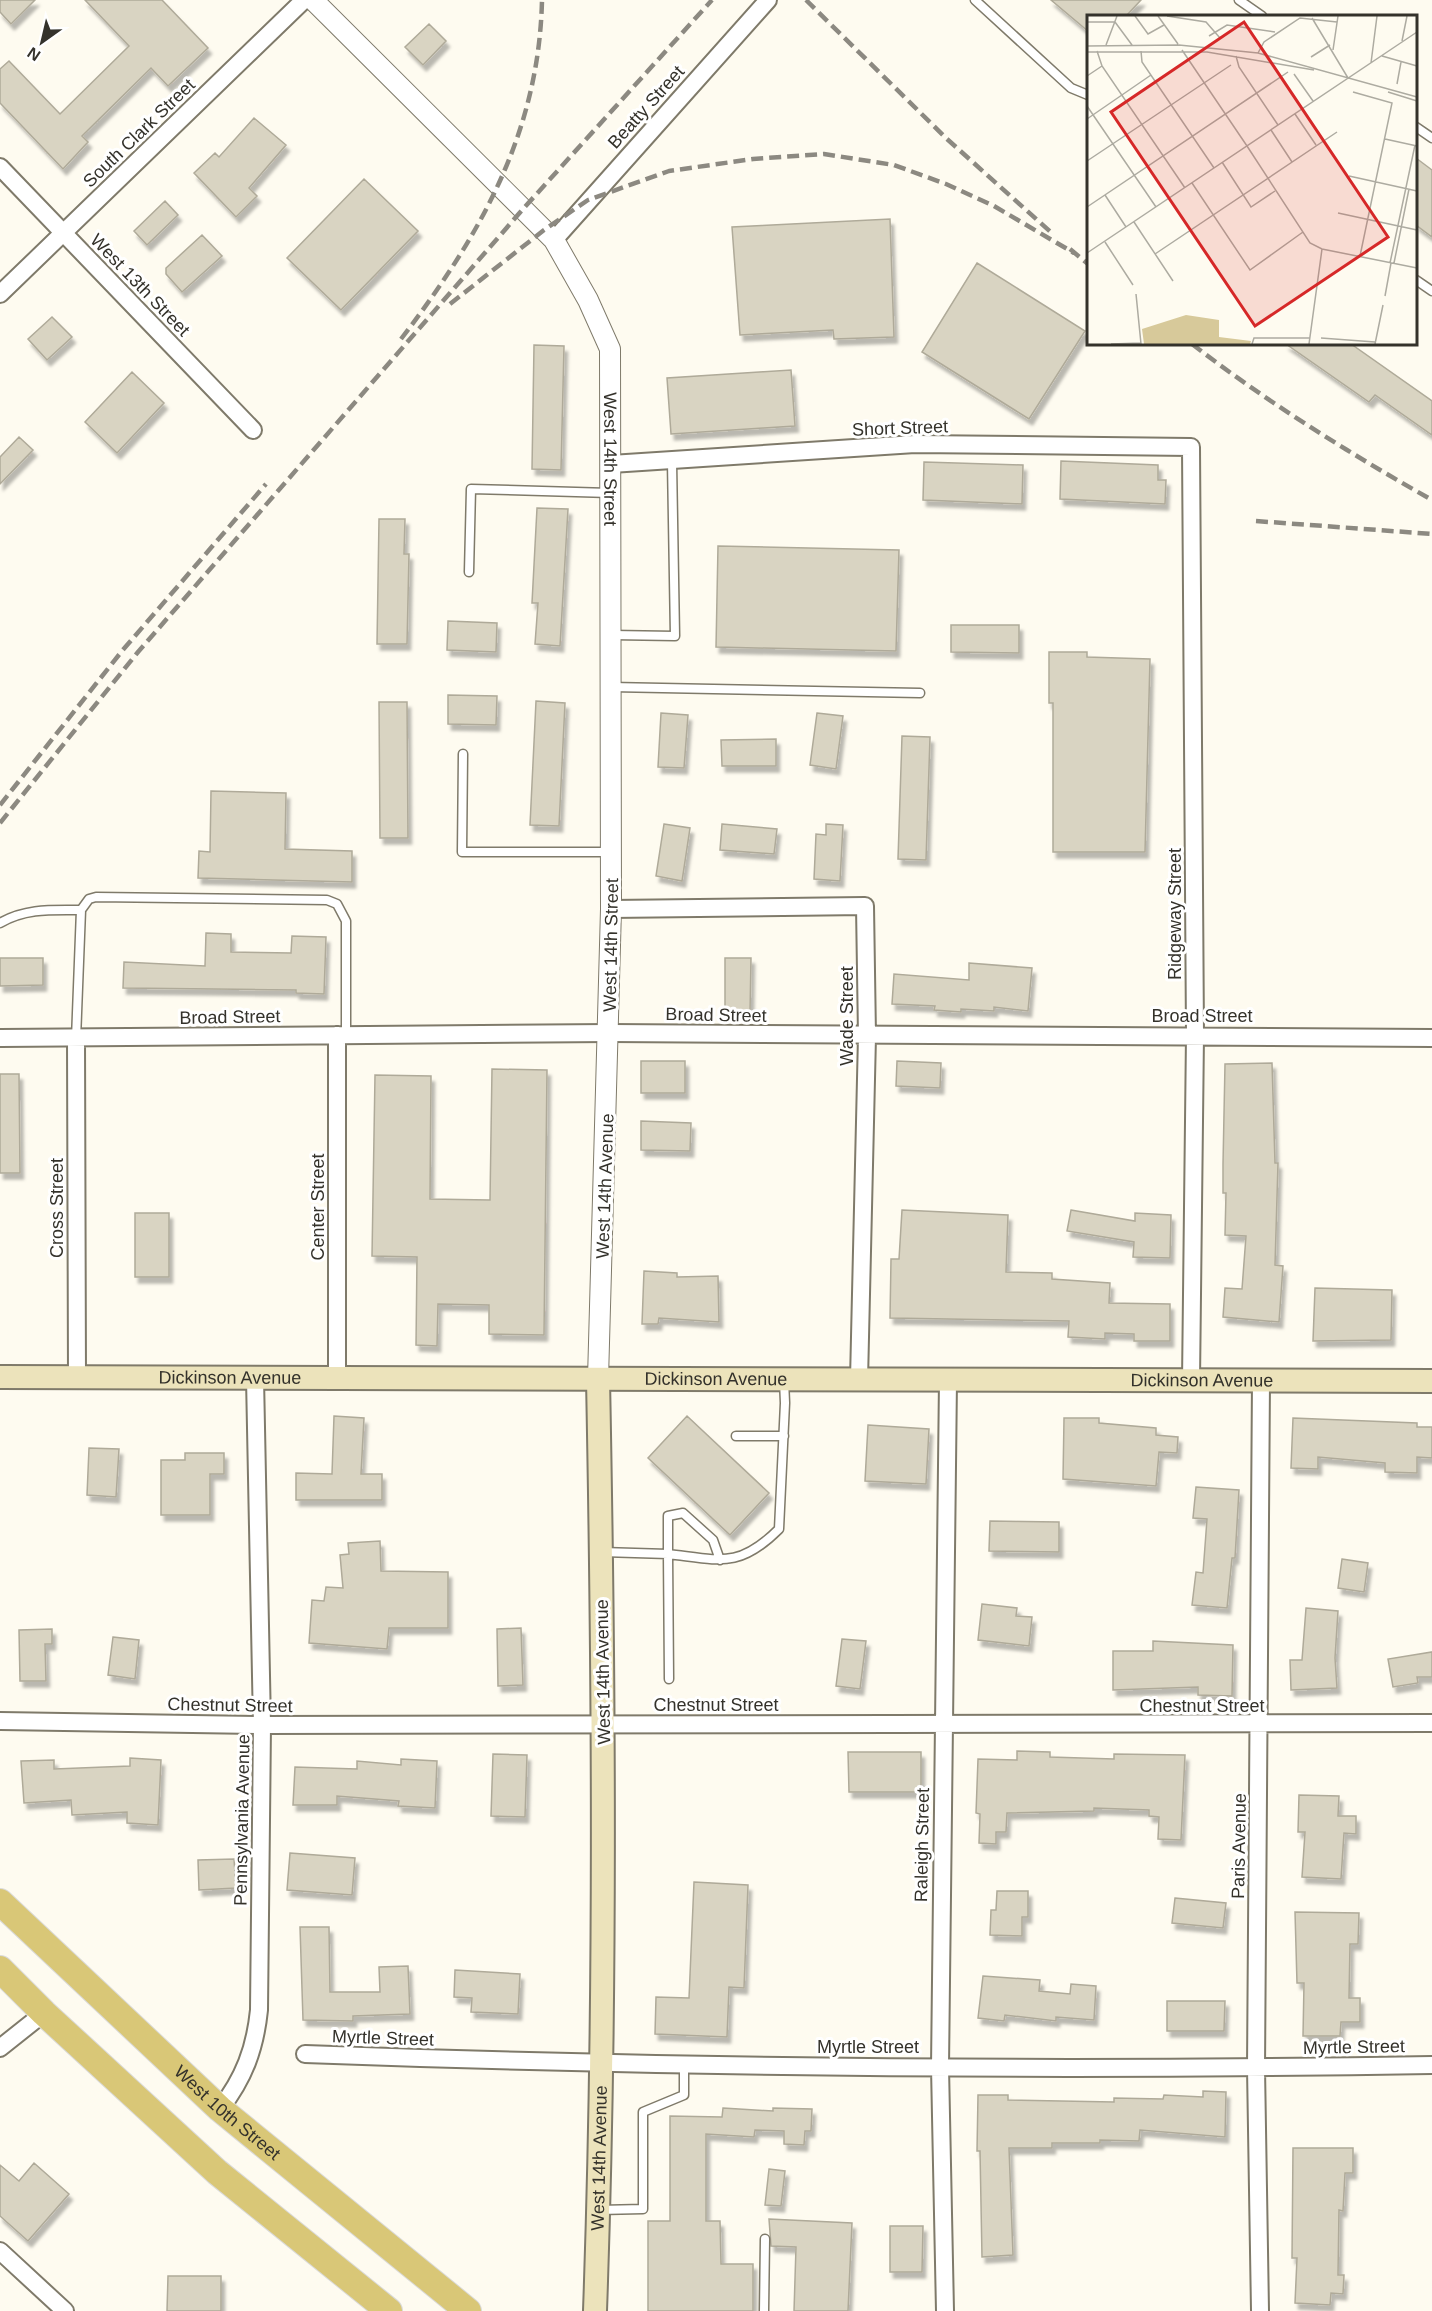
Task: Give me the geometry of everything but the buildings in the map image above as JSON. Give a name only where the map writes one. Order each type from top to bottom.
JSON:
[{"type":"main road","name":"Dickinson Avenue","points":[[0,1377],[1432,1381]]},
{"type":"main road","name":"West 14th Avenue","points":[[595,2311],[603,2065],[604,1726],[598,1379]]},
{"type":"main road","name":"West 10th Street","points":[[0,1902],[220,2109],[355,2222],[468,2311]]},
{"type":"main road","points":[[0,1969],[44,2013],[218,2172],[389,2311]]},
{"type":"street","name":"South Clark Street","points":[[0,294],[304,0]]},
{"type":"street","name":"West 14th Street","points":[[313,0],[554,240],[588,300],[610,350],[612,635],[610,1033]]},
{"type":"street","name":"Beatty Street","points":[[554,240],[768,0]]},
{"type":"street","name":"West 13th Street","points":[[0,167],[253,429]]},
{"type":"street","name":"Short Street","points":[[610,464],[672,462],[915,444],[1191,447]]},
{"type":"street","name":"Ridgeway Street","points":[[1191,447],[1195,1035],[1191,1380]]},
{"type":"street","name":"Wade Street","points":[[611,909],[866,906],[867,1036],[858,1380]]},
{"type":"street","name":"Broad Street","points":[[0,1038],[610,1033],[1432,1038]]},
{"type":"street","name":"West 14th Avenue","points":[[598,1379],[610,1033]]},
{"type":"street","name":"Center Street","points":[[337,1378],[341,1035]]},
{"type":"street","name":"Cross Street","points":[[76,1039],[77,1378]]},
{"type":"street","name":"Pennsylvania Avenue","points":[[220,2109],[236,2088],[248,2065],[256,2038],[259,2010],[262,1725],[255,1378]]},
{"type":"street","name":"Raleigh Street","points":[[945,2311],[939,2067],[948,1380]]},
{"type":"street","name":"Paris Avenue","points":[[1260,2311],[1256,2068],[1261,1381]]},
{"type":"street","name":"Chestnut Street","points":[[0,1721],[262,1725],[604,1726],[943,1724],[1260,1726],[1432,1723]]},
{"type":"street","points":[[0,2048],[44,2013]]},
{"type":"street","name":"Myrtle Street","points":[[305,2054],[684,2066],[1256,2068],[1432,2065]]},
{"type":"street","points":[[0,2251],[64,2311]]},
{"type":"lane","points":[[975,0],[1071,88],[1087,94]]},
{"type":"lane","points":[[1239,0],[1261,15]]},
{"type":"lane","points":[[1417,128],[1432,138]]},
{"type":"lane","points":[[1417,281],[1432,291]]},
{"type":"lane","points":[[612,635],[675,636],[672,462]]},
{"type":"lane","points":[[469,572],[471,489],[611,493]]},
{"type":"lane","points":[[611,687],[920,693]]},
{"type":"lane","points":[[463,754],[462,852],[611,852]]},
{"type":"lane","points":[[76,1039],[81,910],[89,899],[96,897],[327,900],[337,904],[345,921],[341,1035]]},
{"type":"lane","points":[[0,923],[16,915],[36,910],[81,910]]},
{"type":"lane","points":[[602,1552],[668,1554],[731,1560],[764,1544],[779,1528],[784,1436],[784,1380]]},
{"type":"lane","points":[[736,1436],[784,1436]]},
{"type":"lane","points":[[669,1679],[668,1516],[683,1513],[713,1540],[720,1560]]},
{"type":"lane","points":[[598,2210],[643,2209],[643,2112],[684,2095],[684,2066]]},
{"type":"lane","points":[[765,2239],[765,2311]]},
{"type":"railway","points":[[401,339],[456,261],[480,222],[500,181],[517,139],[530,95],[538,49],[542,0]]},
{"type":"railway","points":[[0,823],[138,652],[523,209],[712,0]]},
{"type":"railway","points":[[806,0],[947,139],[1054,235]]},
{"type":"railway","points":[[450,304],[544,230],[588,200],[669,171],[753,159],[824,154],[894,165],[946,184],[994,206],[1074,253]]},
{"type":"railway","points":[[1070,249],[1087,263]]},
{"type":"railway","points":[[1193,345],[1309,426],[1432,500]]},
{"type":"railway","points":[[0,805],[122,651],[266,484]]},
{"type":"railway","points":[[1256,521],[1432,534]]}]
